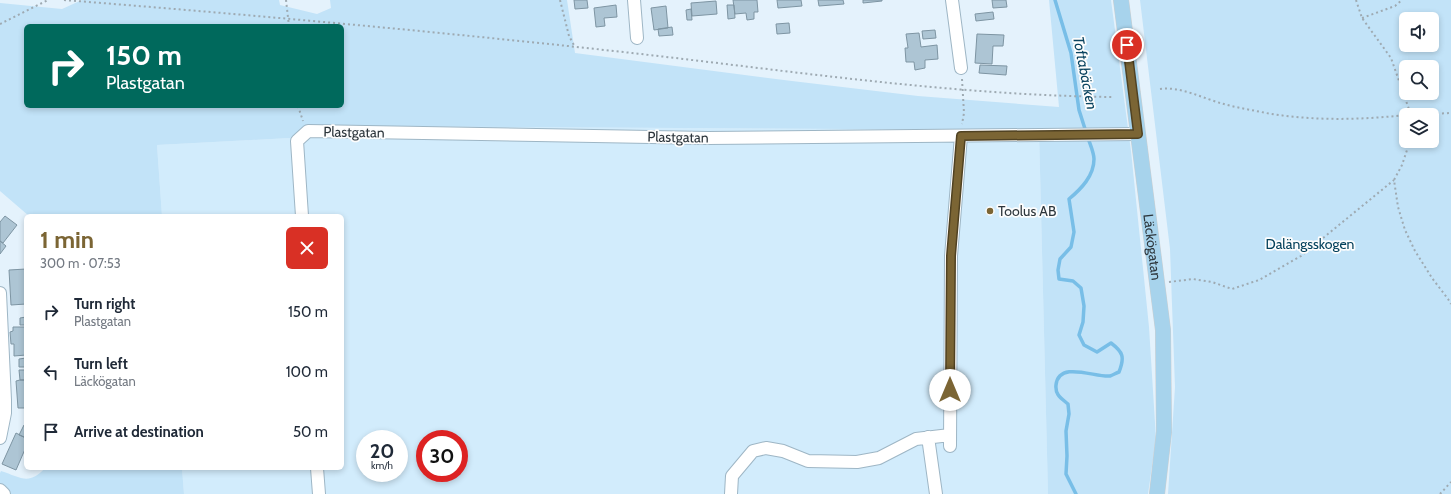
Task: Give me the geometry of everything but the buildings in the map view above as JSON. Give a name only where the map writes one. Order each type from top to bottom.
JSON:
[{"type":"main road","name":"Läckögatan","points":[[1122,0],[1163,330],[1164,432],[1157,494]]},
{"type":"street","points":[[634,0],[637,38]]},
{"type":"street","points":[[952,0],[961,68]]},
{"type":"street","name":"Plastgatan","points":[[302,214],[297,141],[308,131],[708,138],[1138,134]]},
{"type":"street","points":[[731,494],[732,476],[753,451],[766,448],[783,451],[808,461],[857,462],[880,458],[916,439],[928,438],[950,441],[951,256],[961,136]]},
{"type":"street","points":[[0,293],[3,399],[5,413],[0,438]]},
{"type":"street","points":[[928,438],[936,494]]},
{"type":"street","points":[[317,470],[318,494]]},
{"type":"street","points":[[0,490],[4,494]]},
{"type":"path","points":[[0,24],[48,0]]},
{"type":"path","points":[[64,0],[288,18],[575,47],[917,87],[1066,96],[1112,97]]},
{"type":"path","points":[[286,0],[289,24]]},
{"type":"path","points":[[560,0],[569,36],[575,47]]},
{"type":"path","points":[[1356,0],[1362,18],[1391,58],[1409,108]]},
{"type":"path","points":[[1362,18],[1395,6],[1402,0]]},
{"type":"path","points":[[961,68],[964,113],[961,136]]},
{"type":"path","points":[[1160,89],[1170,88],[1225,104],[1267,113],[1300,117],[1368,119],[1399,116]]},
{"type":"path","points":[[299,108],[308,131]]},
{"type":"path","points":[[1439,113],[1451,112]]},
{"type":"path","points":[[1157,284],[1193,279],[1212,282],[1232,289],[1259,280],[1301,256],[1394,180],[1402,165],[1408,148]]},
{"type":"path","points":[[1394,180],[1398,207],[1405,230],[1415,251],[1451,304]]},
{"type":"path","points":[[1440,494],[1451,482]]},
{"type":"shaded area","points":[[309,126],[1039,130],[1048,494],[184,494],[182,470],[344,470],[344,214],[162,214],[157,145],[290,138]]},
{"type":"green space","points":[[82,0],[279,0],[280,5],[317,14],[331,8],[330,0],[567,0],[575,53],[918,96],[1059,107],[1049,0],[1111,0],[1131,151],[1149,327],[1156,439],[1148,494],[1048,494],[1039,130],[309,126],[290,138],[157,145],[162,214],[27,214],[0,191],[0,3],[62,9]]},
{"type":"green space","name":"Dalängsskogen","points":[[1140,0],[1451,0],[1451,494],[1168,494],[1175,387],[1170,249]]},
{"type":"green space","points":[[43,470],[182,470],[184,494],[8,494],[0,486],[1,471],[24,478],[34,477]]},
{"type":"waterway","name":"Toftabäcken","points":[[1055,0],[1071,53],[1079,110],[1086,132]]},
{"type":"waterway","name":"Toftabäcken","points":[[1076,494],[1066,474],[1066,431],[1069,414],[1068,404],[1056,391],[1056,385],[1059,378],[1064,373],[1079,372],[1111,376],[1119,372],[1122,362],[1122,355],[1111,343],[1097,352],[1084,345],[1079,335],[1083,322],[1084,306],[1081,288],[1073,281],[1059,279],[1058,270],[1060,259],[1071,247],[1074,232],[1069,199],[1086,182],[1092,171],[1094,159],[1088,138]]},
{"type":"place","name":"Toolus AB","points":[[990,211]]},
{"type":"route","points":[[950,390],[951,256],[961,136],[1138,134],[1127,45]]}]
